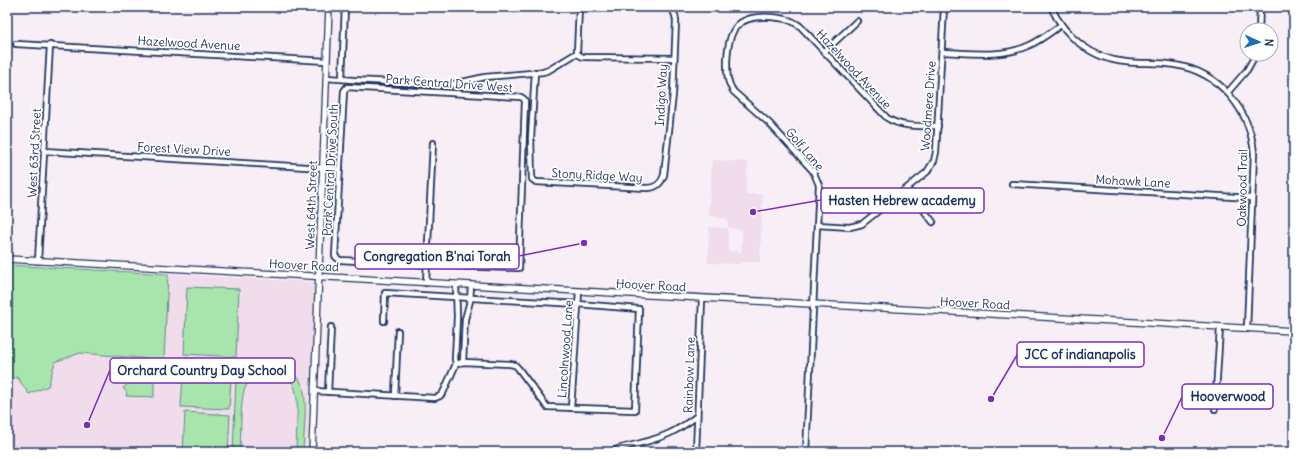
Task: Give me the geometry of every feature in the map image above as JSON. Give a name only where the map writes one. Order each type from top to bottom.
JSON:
[{"type":"street","name":"West 64th Street","points":[[312,452],[329,7]]},
{"type":"street","points":[[342,78],[345,7]]},
{"type":"street","points":[[502,7],[516,7]]},
{"type":"street","points":[[577,53],[579,7]]},
{"type":"street","name":"Indigo Way","points":[[660,183],[664,175],[673,94],[673,58],[676,21],[671,7]]},
{"type":"street","name":"Woodmere Drive","points":[[817,225],[850,227],[859,225],[868,220],[907,189],[932,166],[936,154],[944,7]]},
{"type":"street","name":"Oakwood Trail","points":[[1051,7],[1061,25],[1080,44],[1099,56],[1121,62],[1166,64],[1185,67],[1217,82],[1228,92],[1243,112],[1252,138],[1254,158],[1247,330]]},
{"type":"street","points":[[1260,7],[1260,22]]},
{"type":"street","name":"Golf Lane","points":[[783,18],[757,17],[747,19],[738,25],[733,31],[729,40],[727,76],[734,92],[766,120],[816,175],[820,191],[806,452]]},
{"type":"street","name":"Hazelwood Avenue","points":[[783,18],[800,26],[889,120],[903,125],[938,126]]},
{"type":"street","points":[[824,52],[857,21]]},
{"type":"street","points":[[942,52],[993,54],[1010,52],[1036,42],[1061,25]]},
{"type":"street","name":"Hazelwood Avenue","points":[[16,44],[327,61]]},
{"type":"street","name":"West 63rd Street","points":[[38,261],[50,45]]},
{"type":"street","points":[[327,78],[448,85],[485,77],[543,72],[577,53]]},
{"type":"street","points":[[577,53],[582,57],[673,58]]},
{"type":"street","points":[[1228,92],[1247,70],[1252,62]]},
{"type":"street","name":"Stony Ridge Way","points":[[535,72],[531,138],[532,180],[536,182],[647,188],[653,188],[660,183]]},
{"type":"street","name":"Park Central Drive West","points":[[346,88],[357,87],[521,97],[525,101],[519,268],[427,265]]},
{"type":"street","name":"Park Central Drive South","points":[[346,88],[344,91],[336,253],[337,258],[340,260],[427,265]]},
{"type":"street","points":[[426,284],[433,143]]},
{"type":"street","name":"Forest View Drive","points":[[44,151],[340,169]]},
{"type":"street","name":"Mohawk Lane","points":[[1012,184],[1252,198]]},
{"type":"street","points":[[907,189],[934,222]]},
{"type":"street","name":"Hoover Road","points":[[7,259],[1247,330],[1294,331]]},
{"type":"street","points":[[314,391],[435,398],[440,396],[443,393],[456,364],[456,285]]},
{"type":"street","points":[[463,362],[465,319],[471,286]]},
{"type":"street","name":"Lincolnwood Lane","points":[[571,408],[579,292]]},
{"type":"street","name":"Hoover Road","points":[[384,321],[385,293],[456,296],[639,309],[634,410],[571,408]]},
{"type":"street","name":"Rainbow Lane","points":[[696,452],[702,299]]},
{"type":"street","points":[[328,392],[332,327]]},
{"type":"street","points":[[1216,409],[1220,328]]},
{"type":"street","points":[[395,396],[398,332]]},
{"type":"street","points":[[456,364],[463,362],[515,365],[547,407],[571,408]]},
{"type":"street","points":[[611,452],[661,438],[680,429],[697,416]]},
{"type":"shaded area","points":[[712,160],[748,162],[745,194],[763,194],[760,262],[741,262],[741,260],[740,264],[708,263],[709,227],[728,228],[728,219],[709,216]],"holes":[[[728,228],[742,230],[742,252],[728,251]]]},
{"type":"shaded area","points":[[7,265],[314,282],[307,452],[7,452]]},
{"type":"green space","points":[[7,265],[168,274],[164,360],[80,353],[55,362],[48,386],[29,394],[17,377],[7,381]]},
{"type":"green space","points":[[187,287],[239,289],[236,357],[184,354]]},
{"type":"green space","points":[[184,358],[225,360],[231,379],[229,409],[181,407]]},
{"type":"green space","points":[[272,363],[291,370],[301,382],[305,398],[303,452],[296,452],[297,402],[294,387],[286,376],[279,373],[265,372],[254,376],[243,393],[240,452],[233,452],[236,379],[241,379],[247,372],[255,368]]},
{"type":"green space","points":[[133,380],[154,381],[154,397],[126,396],[127,393],[123,388]]},
{"type":"green space","points":[[185,412],[230,415],[228,452],[183,452]]},
{"type":"place","name":"Hasten Hebrew academy","points":[[753,212]]},
{"type":"place","name":"Congregation B'nai Torah","points":[[584,243]]},
{"type":"place","name":"JCC of indianapolis","points":[[991,399]]},
{"type":"place","name":"Orchard Country Day School","points":[[87,425]]},
{"type":"place","name":"Hooverwood","points":[[1162,438]]}]
